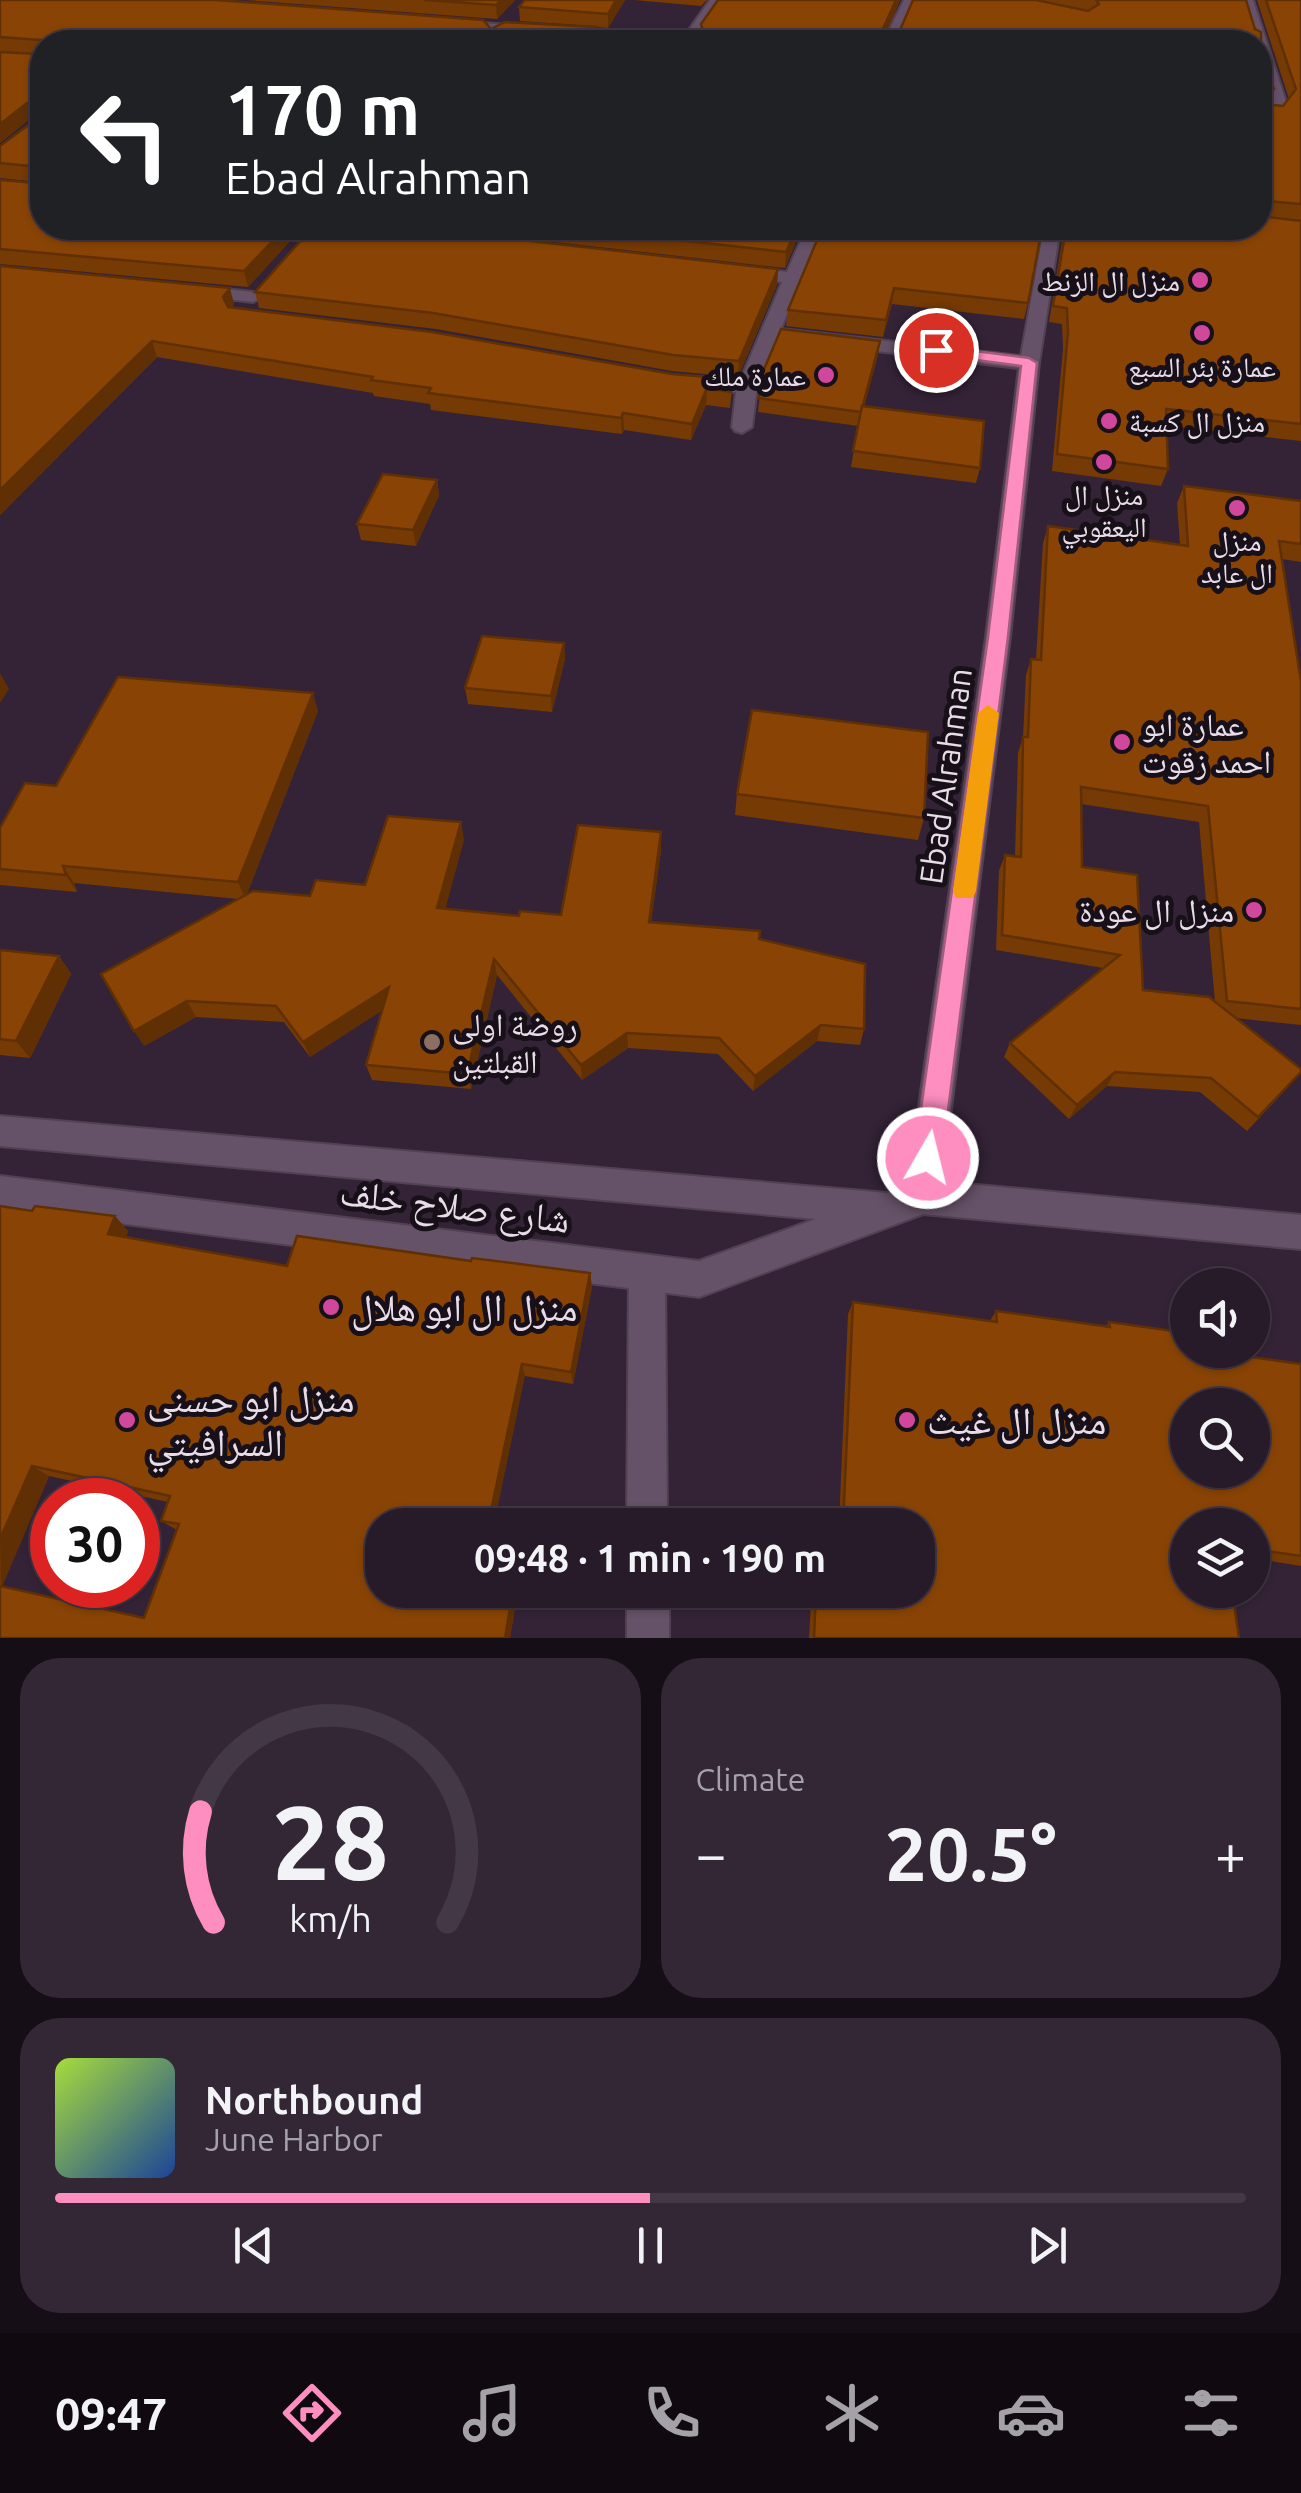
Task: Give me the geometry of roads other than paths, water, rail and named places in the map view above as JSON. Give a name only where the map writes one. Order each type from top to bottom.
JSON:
[{"type":"street","points":[[698,30],[717,0]]},
{"type":"street","points":[[896,30],[910,0]]},
{"type":"street","points":[[1248,0],[1257,30]]},
{"type":"street","points":[[500,28],[514,14]]},
{"type":"street","points":[[442,24],[527,30]]},
{"type":"street","points":[[1272,79],[1280,105],[1272,114]]},
{"type":"street","points":[[742,427],[747,387],[809,240]]},
{"type":"street","name":"Ebad Alrahman","points":[[923,1197],[998,637],[1029,363],[1050,240]]},
{"type":"street","points":[[718,270],[794,278]]},
{"type":"street","points":[[176,289],[260,290],[240,314],[259,317]]},
{"type":"street","points":[[771,332],[1029,363]]},
{"type":"street","points":[[672,381],[747,387]]},
{"type":"street","name":"شارع صلاح خلف","points":[[0,1131],[889,1209]]},
{"type":"street","name":"شارع صلاح خلف","points":[[0,1192],[699,1279],[923,1197],[1301,1232]]},
{"type":"street","points":[[647,1273],[648,1508]]},
{"type":"street","points":[[648,1608],[648,1638]]},
{"type":"place","name":"منزل ال الزنط","points":[[1200,280]]},
{"type":"place","name":"عمارة بئر السبع","points":[[1202,333]]},
{"type":"place","name":"عمارة ملك","points":[[826,375]]},
{"type":"place","name":"منزل ال كسبة","points":[[1109,421]]},
{"type":"place","name":"منزل ال اليعقوبي","points":[[1104,462]]},
{"type":"place","name":"منزل ال عابد","points":[[1237,508]]},
{"type":"place","name":"عمارة ابو احمد زقوت","points":[[1122,742]]},
{"type":"place","name":"منزل ال عودة","points":[[1254,910]]},
{"type":"place","name":"روضة اولى القبلتين","points":[[432,1042]]},
{"type":"place","name":"منزل ال ابو هلال","points":[[331,1307]]},
{"type":"place","name":"منزل ابو حسنى السرافيتي","points":[[127,1420]]},
{"type":"place","name":"منزل ال غيث","points":[[907,1420]]}]
